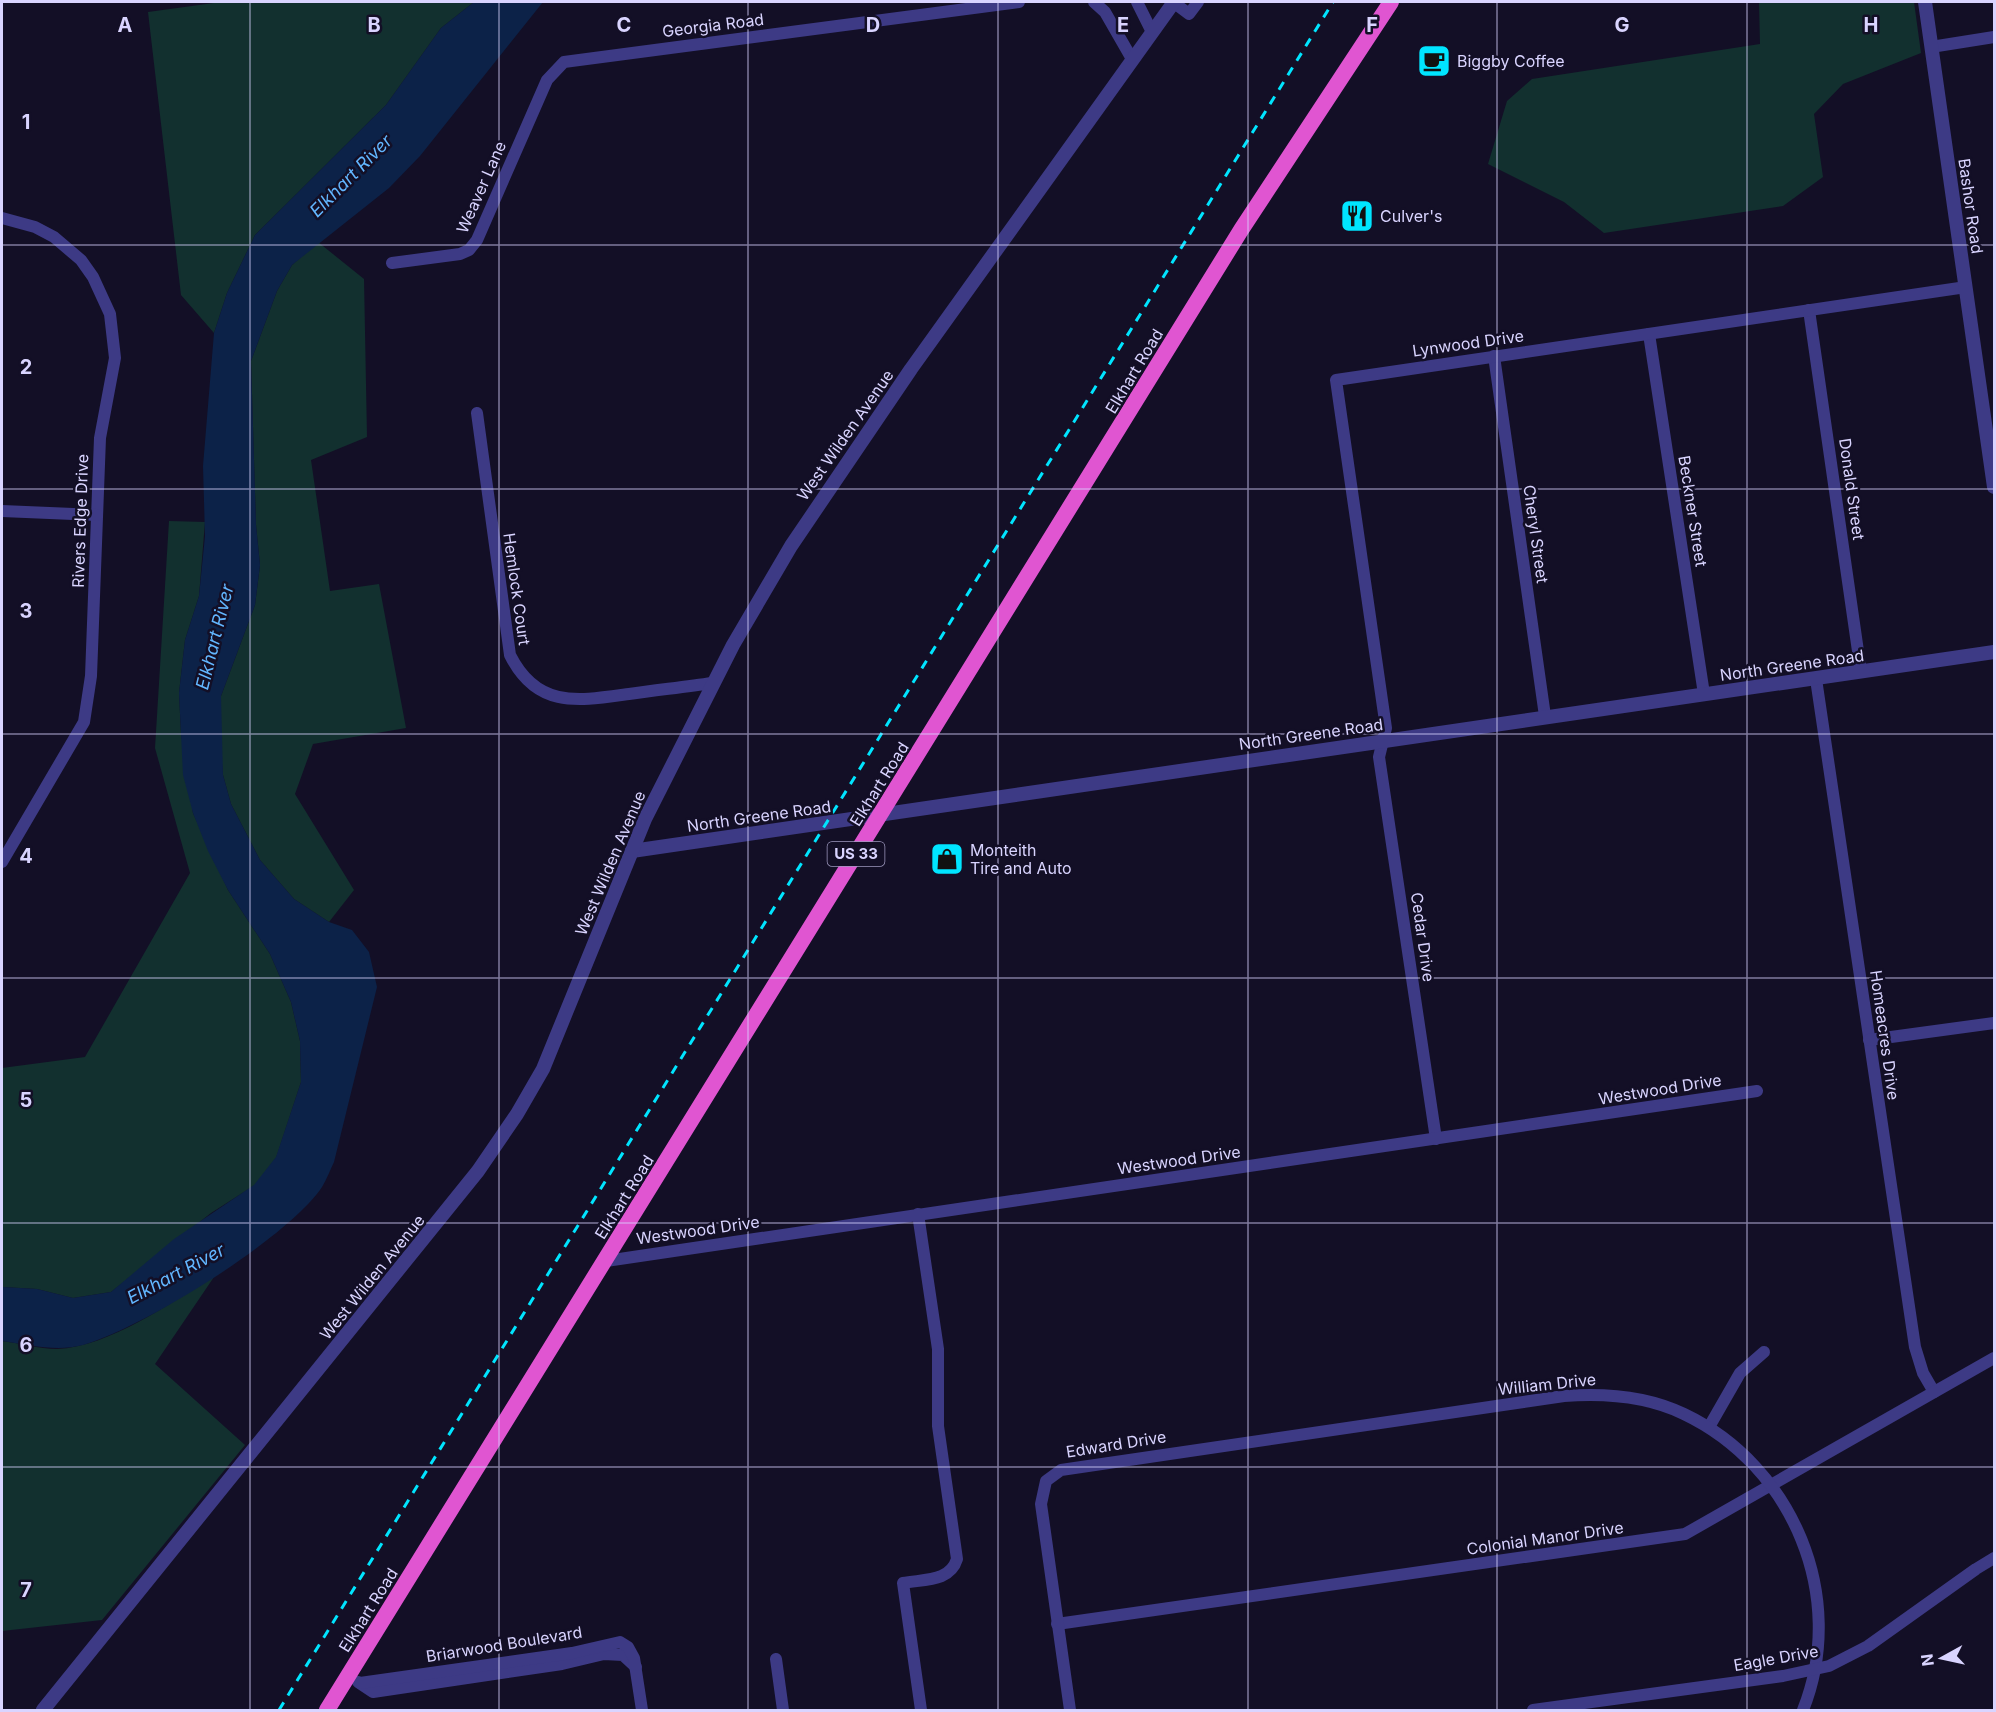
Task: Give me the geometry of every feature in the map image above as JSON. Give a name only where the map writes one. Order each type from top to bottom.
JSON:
[{"type":"highway","name":"Elkhart Road","points":[[327,1710],[354,1679],[606,1261],[1241,230],[1391,2]]},
{"type":"street","name":"Georgia Road","points":[[557,67],[572,60],[1018,2]]},
{"type":"street","points":[[1094,2],[1105,12],[1132,59]]},
{"type":"street","points":[[1137,2],[1152,32]]},
{"type":"street","points":[[1173,2],[1189,14],[1198,2]]},
{"type":"street","name":"West Wilden Avenue","points":[[43,1710],[491,1152],[543,1068],[645,819],[712,683],[761,597],[820,499],[1173,2]]},
{"type":"street","name":"Bashor Road","points":[[1925,2],[1995,487]]},
{"type":"street","points":[[1931,47],[1995,37]]},
{"type":"street","name":"Weaver Lane","points":[[392,263],[460,254],[469,250],[477,240],[547,80],[557,67]]},
{"type":"street","name":"Rivers Edge Drive","points":[[2,218],[35,227],[68,248],[93,277],[110,314],[115,358],[100,438],[91,676],[84,722],[2,862]]},
{"type":"street","name":"Lynwood Drive","points":[[1383,740],[1386,728],[1336,380],[1966,287]]},
{"type":"street","name":"Donald Street","points":[[1809,310],[1862,672]]},
{"type":"street","name":"Beckner Street","points":[[1649,334],[1704,694]]},
{"type":"street","name":"Cheryl Street","points":[[1494,356],[1545,716]]},
{"type":"street","name":"Hemlock Court","points":[[477,413],[510,655],[525,679],[546,693],[570,700],[712,683]]},
{"type":"street","points":[[2,511],[97,515]]},
{"type":"street","name":"North Greene Road","points":[[632,851],[1995,652]]},
{"type":"street","name":"Homeacres Drive","points":[[1816,679],[1915,1347],[1923,1372],[1934,1392]]},
{"type":"street","name":"Cedar Drive","points":[[1383,740],[1379,757],[1436,1139]]},
{"type":"street","points":[[1869,1040],[1995,1023]]},
{"type":"street","name":"Westwood Drive","points":[[606,1261],[1757,1091]]},
{"type":"street","points":[[918,1214],[938,1349],[938,1426],[957,1559],[954,1570],[945,1576],[903,1582],[921,1710]]},
{"type":"street","points":[[1709,1427],[1740,1373],[1764,1352]]},
{"type":"street","name":"Colonial Manor Drive","points":[[1058,1624],[1672,1537],[1697,1528],[1995,1358]]},
{"type":"street","name":"William Drive","points":[[1318,1431],[1585,1394],[1608,1394],[1656,1404],[1683,1413],[1709,1427],[1742,1452],[1772,1484],[1795,1522],[1812,1574],[1819,1634],[1816,1670],[1803,1710]]},
{"type":"street","name":"Edward Drive","points":[[1070,1710],[1041,1504],[1043,1487],[1050,1476],[1073,1466],[1318,1431]]},
{"type":"street","name":"Eagle Drive","points":[[1533,1710],[1816,1670],[1868,1647],[1976,1569],[1995,1558]]},
{"type":"street","name":"Briarwood Boulevard","points":[[354,1679],[373,1692],[614,1654],[629,1659],[636,1667],[642,1710]]},
{"type":"street","points":[[776,1659],[783,1710]]},
{"type":"green space","points":[[221,2],[474,2],[441,28],[386,105],[255,235],[227,293],[214,333],[181,295],[148,12]]},
{"type":"green space","points":[[1759,2],[1914,2],[1921,53],[1843,84],[1814,114],[1823,177],[1783,206],[1604,233],[1564,202],[1488,164],[1507,101],[1532,79],[1760,44]]},
{"type":"green space","points":[[318,242],[364,279],[367,437],[311,460],[330,591],[379,584],[406,728],[313,744],[295,794],[354,890],[329,922],[294,899],[260,860],[231,804],[223,775],[220,742],[221,696],[255,605],[260,565],[256,525],[251,361],[277,291],[292,265]]},
{"type":"green space","points":[[169,521],[205,522],[199,596],[185,640],[179,693],[181,733],[193,813],[228,890],[270,954],[291,1002],[300,1041],[301,1082],[276,1158],[255,1185],[211,1213],[111,1292],[73,1298],[37,1289],[2,1287],[2,1068],[85,1057],[190,873],[155,748]]},
{"type":"green space","points":[[216,1274],[155,1364],[245,1445],[102,1620],[2,1631],[2,1341],[57,1349],[98,1340],[140,1321]]},
{"type":"water","name":"Elkhart River","points":[[474,2],[543,2],[420,156],[389,188],[292,265],[277,291],[251,361],[256,525],[260,565],[255,605],[221,696],[223,775],[231,804],[260,860],[294,899],[329,922],[352,930],[369,952],[377,987],[334,1162],[322,1187],[304,1208],[279,1231],[212,1279],[141,1320],[109,1335],[73,1347],[43,1347],[2,1341],[2,1287],[37,1289],[73,1298],[111,1292],[174,1239],[254,1185],[276,1157],[301,1082],[300,1041],[291,1002],[270,954],[228,890],[208,851],[193,813],[183,775],[179,693],[185,640],[199,596],[205,536],[203,466],[214,333],[227,293],[255,235],[386,105],[441,28]]},
{"type":"railway","points":[[279,1710],[1333,2]]},
{"type":"place","name":"Biggby Coffee","points":[[1434,61]]},
{"type":"place","name":"Culver's","points":[[1357,216]]},
{"type":"place","name":"Monteith Tire and Auto","points":[[947,859]]}]
